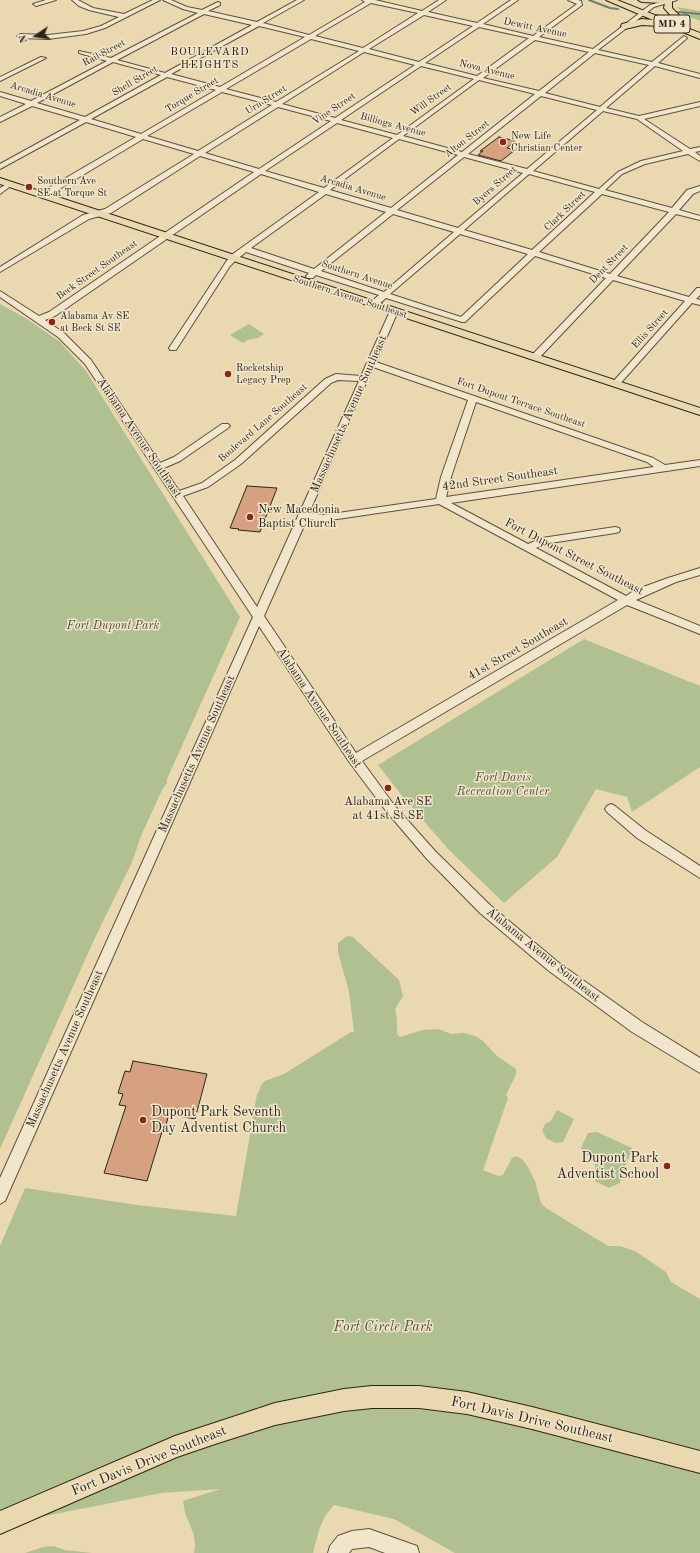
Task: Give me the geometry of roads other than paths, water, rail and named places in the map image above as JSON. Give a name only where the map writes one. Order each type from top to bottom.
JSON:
[{"type":"highway","points":[[607,0],[619,5],[627,12],[629,19],[625,26]]},
{"type":"highway","name":"MD 4","points":[[610,0],[644,13],[685,34],[700,36]]},
{"type":"highway","name":"MD 4","points":[[636,0],[679,17],[668,8],[671,1]]},
{"type":"highway","points":[[642,0],[671,1]]},
{"type":"highway","points":[[625,26],[642,22],[653,22],[667,24],[685,34]]},
{"type":"main road","name":"Southern Avenue Southeast","points":[[0,181],[700,412]]},
{"type":"main road","name":"Fort Davis Drive Southeast","points":[[0,1523],[168,1450],[211,1434],[275,1414],[344,1400],[372,1397],[419,1397],[468,1403],[532,1418],[700,1462]]},
{"type":"street","points":[[36,4],[53,0]]},
{"type":"street","points":[[75,0],[84,6],[123,16]]},
{"type":"street","points":[[20,36],[48,37],[79,34],[97,29],[157,0]]},
{"type":"street","name":"Nova Avenue","points":[[166,0],[185,8],[311,37],[639,118],[700,160]]},
{"type":"street","name":"Shell Street","points":[[0,167],[301,0]]},
{"type":"street","name":"Dewitt Avenue","points":[[369,0],[476,26],[595,51],[700,76]]},
{"type":"street","name":"Torque Street","points":[[43,195],[311,37],[369,0]]},
{"type":"street","name":"Urn Street","points":[[0,270],[85,218],[108,211],[443,0]]},
{"type":"street","name":"Vine Street","points":[[165,235],[515,0]]},
{"type":"street","name":"Will Street","points":[[173,348],[233,258],[580,4],[575,1]]},
{"type":"street","points":[[652,6],[671,1]]},
{"type":"street","name":"Rail Street","points":[[0,120],[218,4]]},
{"type":"street","name":"Alton Street","points":[[303,282],[652,6]]},
{"type":"street","name":"Byers Street","points":[[374,304],[602,109],[685,34]]},
{"type":"street","name":"Billings Avenue","points":[[81,52],[700,218]]},
{"type":"street","points":[[0,79],[43,58]]},
{"type":"street","name":"Arcadia Avenue","points":[[0,94],[700,303]]},
{"type":"street","points":[[639,118],[700,104]]},
{"type":"street","name":"Clark Street","points":[[462,320],[615,177],[628,168],[650,160],[700,149]]},
{"type":"street","points":[[0,192],[10,184]]},
{"type":"street","name":"Dent Street","points":[[535,358],[674,211],[690,192],[700,188]]},
{"type":"street","name":"Beck Street Southeast","points":[[40,319],[52,314],[165,235]]},
{"type":"street","name":"Southern Avenue","points":[[245,249],[462,320]]},
{"type":"street","name":"Ellis Street","points":[[615,384],[700,290]]},
{"type":"street","name":"Alabama Avenue Southeast","points":[[0,293],[40,319],[67,340],[88,362],[354,760],[390,808],[431,855],[509,930],[554,967],[609,1008],[700,1066]]},
{"type":"street","points":[[0,300],[17,304]]},
{"type":"street","name":"Massachusetts Avenue Southeast","points":[[0,1196],[394,311]]},
{"type":"street","name":"Fort Dupont Terrace Southeast","points":[[371,363],[630,452],[650,460],[663,468]]},
{"type":"street","name":"Boulevard Lane Southeast","points":[[177,495],[205,485],[238,462],[328,381],[336,377],[364,379]]},
{"type":"street","points":[[440,501],[446,477],[473,398]]},
{"type":"street","points":[[158,467],[177,459],[226,426]]},
{"type":"street","name":"42nd Street Southeast","points":[[304,515],[324,518],[700,463]]},
{"type":"street","name":"Fort Dupont Street Southeast","points":[[440,501],[626,600],[700,630]]},
{"type":"street","points":[[527,548],[542,541],[615,530]]},
{"type":"street","name":"41st Street Southeast","points":[[354,760],[639,592],[700,571]]},
{"type":"street","points":[[611,809],[641,834],[700,873]]},
{"type":"street","points":[[337,1553],[345,1543],[352,1540],[369,1538],[410,1553]]},
{"type":"waterway","points":[[589,0],[610,8],[618,9]]},
{"type":"waterway","points":[[678,12],[700,14]]},
{"type":"place","name":"New Life Christian Center","points":[[503,142]]},
{"type":"place","name":"Southern Ave SE at Torque St","points":[[29,187]]},
{"type":"place","name":"Alabama Av SE at Beck St SE","points":[[52,322]]},
{"type":"place","name":"Rocketship Legacy Prep","points":[[228,374]]},
{"type":"place","name":"New Macedonia Baptist Church","points":[[250,517]]},
{"type":"place","name":"Alabama Ave SE at 41st St SE","points":[[388,788]]},
{"type":"place","name":"Dupont Park Seventh Day Adventist Church","points":[[143,1120]]},
{"type":"place","name":"Dupont Park Adventist School","points":[[667,1166]]},
{"type":"district","name":"BOULEVARD HEIGHTS","points":[[210,58]]},
{"type":"park label","name":"Fort Dupont Park","points":[[113,626]]},
{"type":"park label","name":"Fort Davis Recreation Center","points":[[503,785]]},
{"type":"park label","name":"Fort Circle Park","points":[[383,1327]]}]
